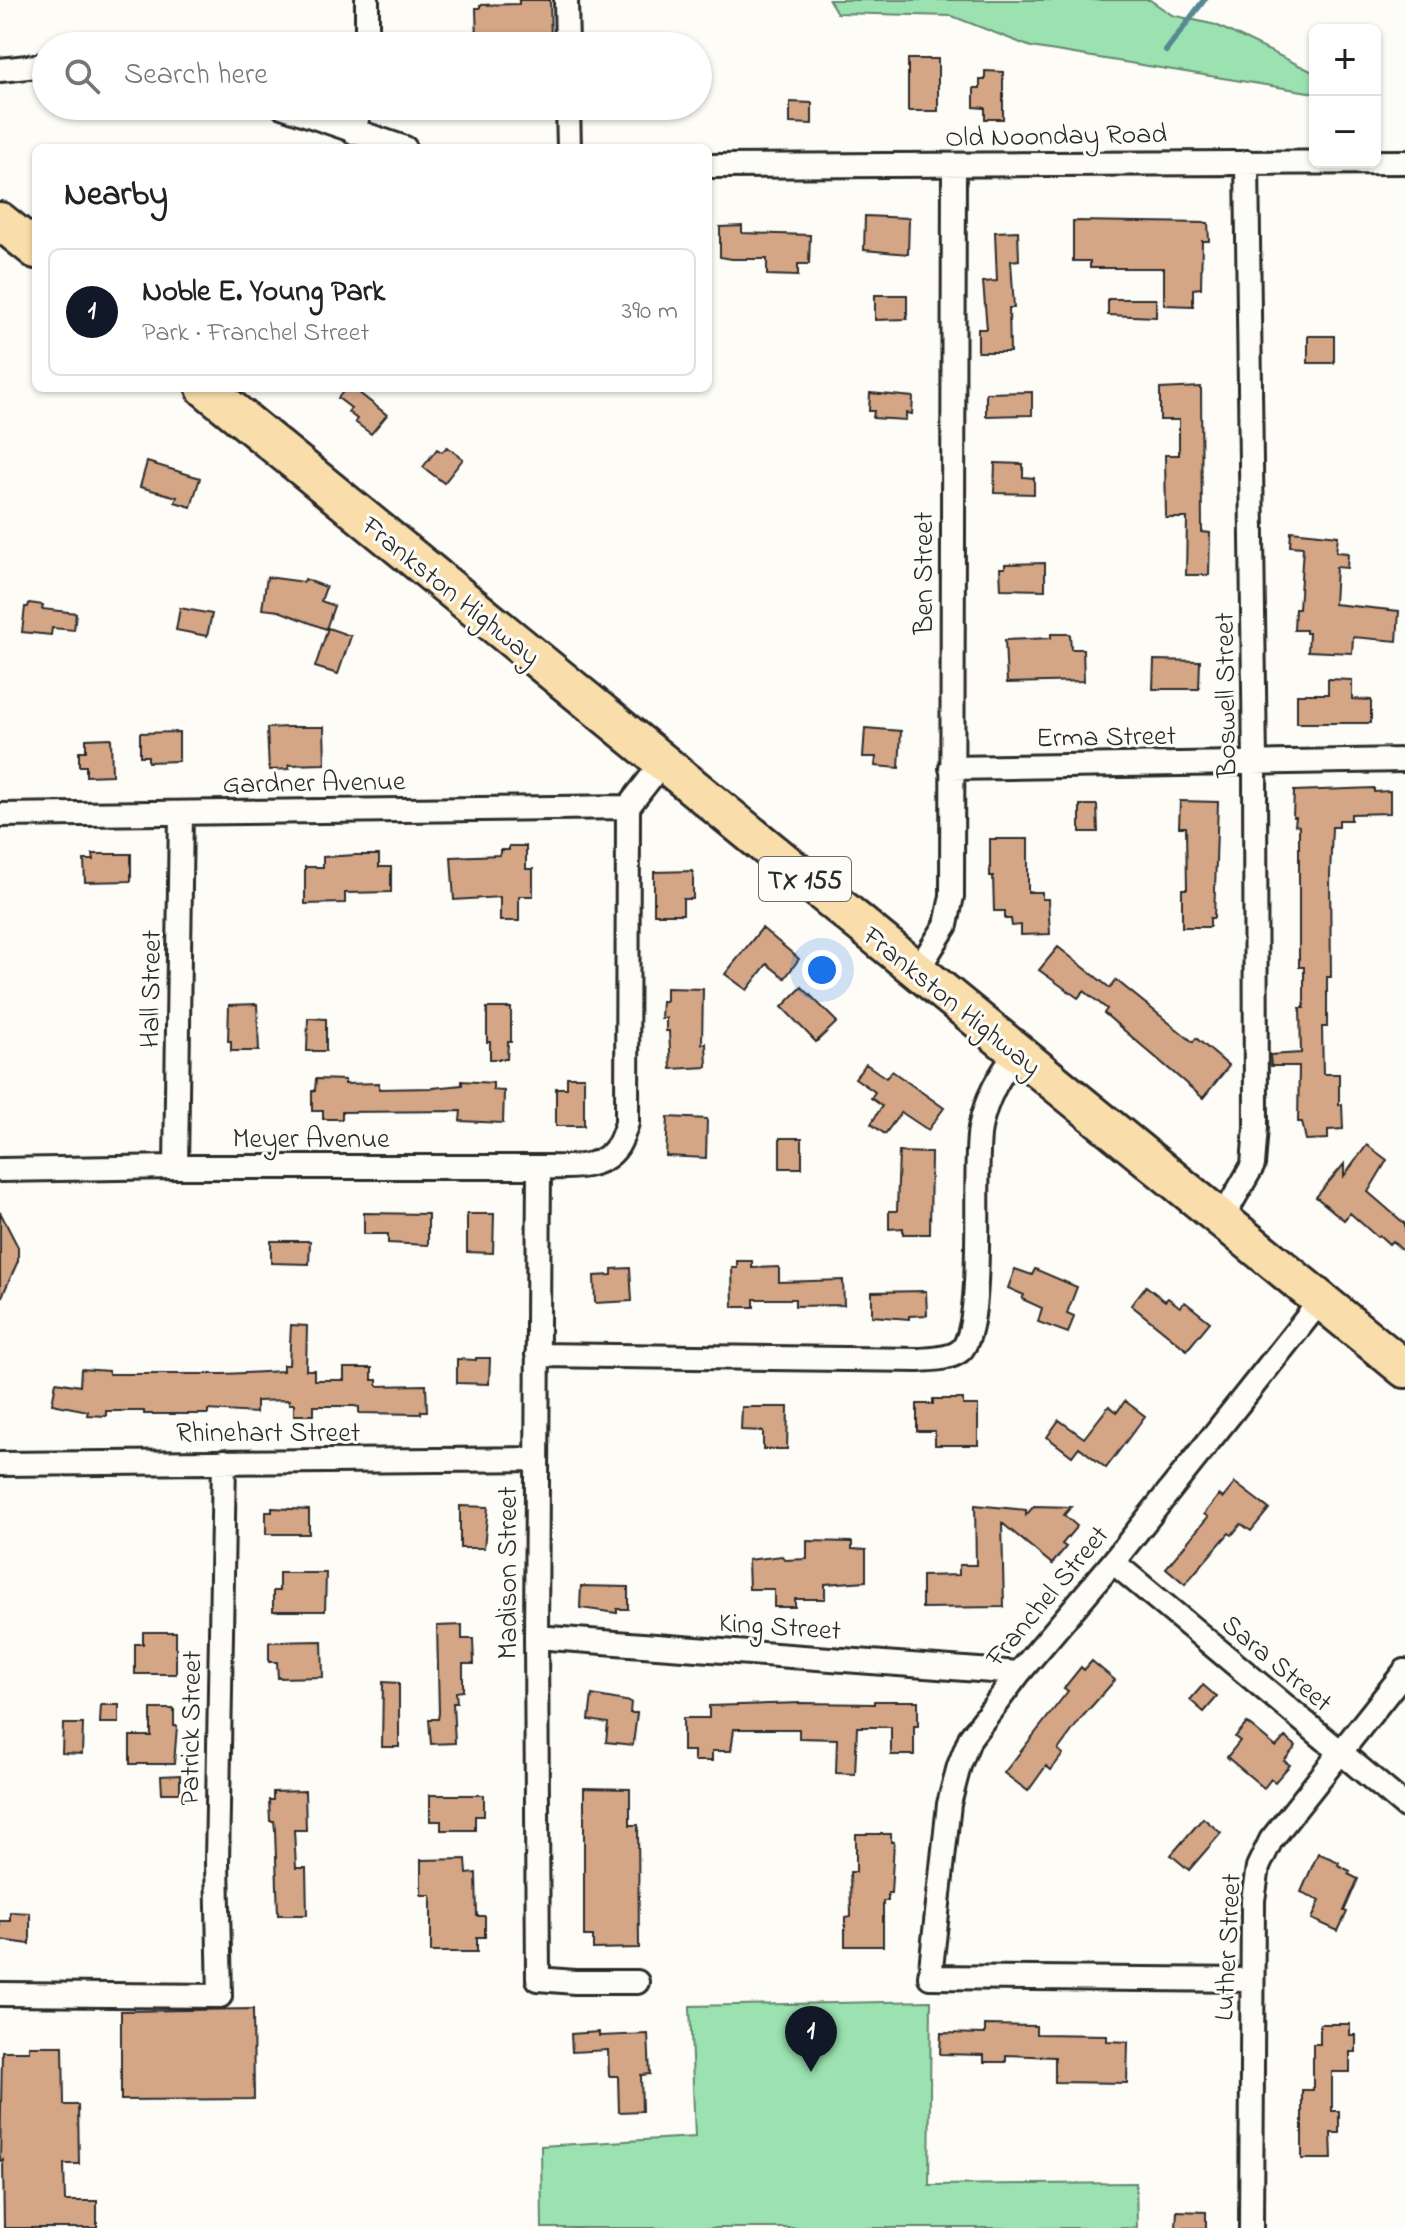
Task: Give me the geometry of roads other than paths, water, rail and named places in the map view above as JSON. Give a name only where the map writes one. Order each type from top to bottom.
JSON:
[{"type":"main road","points":[[0,221],[32,247]]},
{"type":"main road","name":"Frankston Highway","points":[[210,392],[1405,1369]]},
{"type":"street","points":[[367,0],[367,32]]},
{"type":"street","points":[[566,0],[567,32]]},
{"type":"street","points":[[0,70],[32,67]]},
{"type":"street","points":[[320,120],[392,144]]},
{"type":"street","points":[[353,132],[357,120]]},
{"type":"street","points":[[568,120],[569,144]]},
{"type":"street","name":"Boswell Street","points":[[1222,1219],[1247,1179],[1255,1151],[1255,763],[1247,162]]},
{"type":"street","name":"Old Noonday Road","points":[[712,166],[1405,162]]},
{"type":"street","name":"Ben Street","points":[[917,971],[940,936],[950,912],[954,165]]},
{"type":"street","name":"Erma Street","points":[[951,768],[1405,760]]},
{"type":"street","points":[[628,807],[663,762]]},
{"type":"street","name":"Gardner Avenue","points":[[0,815],[628,807]]},
{"type":"street","name":"Meyer Avenue","points":[[0,1170],[539,1167],[580,1166],[599,1162],[617,1148],[627,1123],[628,807]]},
{"type":"street","name":"Hall Street","points":[[176,1167],[181,813]]},
{"type":"street","points":[[537,1355],[919,1360],[941,1358],[960,1351],[971,1334],[975,1302],[979,1132],[992,1091],[1017,1052]]},
{"type":"street","name":"Madison Street","points":[[539,1167],[536,1637],[538,1979],[637,1982]]},
{"type":"street","name":"Franchel Street","points":[[1251,1980],[930,1977],[949,1804],[970,1738],[1019,1673],[1113,1562],[1321,1300]]},
{"type":"street","name":"Rhinehart Street","points":[[0,1464],[537,1459]]},
{"type":"street","name":"Patrick Street","points":[[0,1994],[220,1996],[217,1863],[224,1461]]},
{"type":"street","name":"Sara Street","points":[[1113,1562],[1405,1806]]},
{"type":"street","name":"King Street","points":[[536,1637],[1019,1673]]},
{"type":"street","name":"Luther Street","points":[[1251,2228],[1251,1980],[1253,1900],[1258,1867],[1271,1840],[1405,1671]]},
{"type":"waterway","points":[[1166,51],[1204,0]]},
{"type":"place","name":"Noble E. Young Park","points":[[811,2072]]}]
